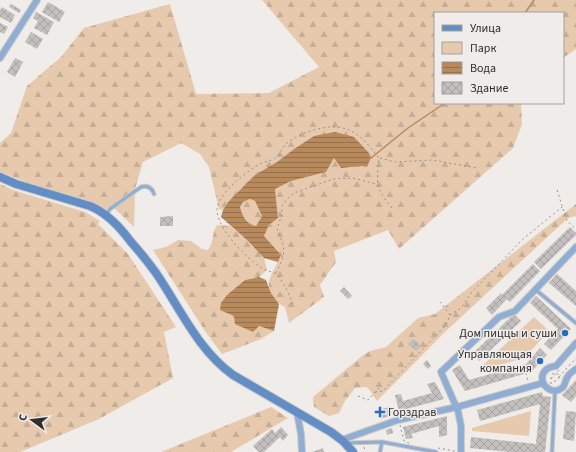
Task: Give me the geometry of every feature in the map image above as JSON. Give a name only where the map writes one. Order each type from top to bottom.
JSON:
[{"type":"street","points":[[0,58],[37,0]]},
{"type":"street","points":[[0,177],[16,184],[99,210],[124,232],[156,273],[193,332],[212,358],[233,375],[297,412],[344,442],[353,452]]},
{"type":"street","points":[[462,452],[461,426],[457,407],[440,372],[499,317],[515,311],[576,247]]},
{"type":"street","points":[[576,343],[556,366],[549,367],[544,371],[542,377],[543,383],[545,387],[553,391],[564,386],[567,378],[576,369]]},
{"type":"street","points":[[344,442],[347,438],[398,420],[457,407],[543,383]]},
{"type":"street","points":[[297,412],[301,434],[302,452]]},
{"type":"lane","points":[[106,216],[110,209],[141,187],[150,187],[154,194]]},
{"type":"lane","points":[[535,289],[576,323]]},
{"type":"lane","points":[[552,452],[553,391]]},
{"type":"lane","points":[[344,442],[382,442],[436,452]]},
{"type":"lane","points":[[380,452],[382,442]]},
{"type":"path","points":[[293,304],[289,292],[276,274],[261,268],[224,232],[217,210],[223,195],[247,173],[262,163],[273,160],[286,144],[306,133],[321,128],[331,127],[351,130],[359,135],[379,158],[395,162],[432,160],[477,168]]},
{"type":"path","points":[[379,158],[377,184],[381,195],[392,208]]},
{"type":"path","points":[[276,274],[283,259],[283,242],[277,229],[282,214],[282,206],[286,200],[294,193],[333,179],[353,178],[377,184]]},
{"type":"path","points":[[557,190],[567,221],[576,229]]},
{"type":"path","points":[[375,392],[383,391],[440,333],[446,325],[450,315],[461,308],[476,287],[523,239],[562,206]]},
{"type":"path","points":[[440,302],[450,315]]},
{"type":"path","points":[[551,379],[555,381],[576,358]]},
{"type":"path","points":[[551,379],[562,368]]},
{"type":"path","points":[[553,391],[551,376],[553,373],[556,374]]},
{"type":"path","points":[[556,374],[559,377]]},
{"type":"path","points":[[358,396],[368,400],[379,388]]},
{"type":"path","points":[[398,420],[404,441],[411,443]]},
{"type":"path","points":[[432,447],[462,452]]},
{"type":"green space","points":[[262,0],[576,0],[576,49],[564,57],[564,12],[434,12],[434,104],[521,104],[522,124],[513,148],[399,249],[388,230],[334,251],[336,262],[320,285],[324,297],[289,323],[285,307],[276,300],[270,291],[269,285],[269,280],[281,255],[264,236],[269,225],[278,218],[275,189],[291,181],[326,172],[334,158],[367,167],[371,158],[354,137],[314,136],[294,149],[241,190],[228,202],[223,210],[219,209],[209,167],[200,154],[181,143],[143,162],[135,189],[134,227],[112,206],[108,211],[86,200],[34,185],[0,172],[0,143],[11,133],[27,86],[61,57],[84,28],[170,4],[196,94],[269,93],[319,67]]},
{"type":"green space","points":[[0,184],[13,190],[85,212],[100,221],[98,224],[128,254],[176,327],[164,332],[173,378],[99,419],[20,452],[0,452]]},
{"type":"green space","points":[[250,199],[255,201],[262,216],[256,226],[245,220],[240,207],[243,202]]},
{"type":"green space","points":[[576,204],[576,216],[568,218],[446,331],[377,401],[366,387],[355,388],[345,401],[339,413],[329,416],[314,407],[313,397],[362,356],[370,351],[386,347],[418,318],[435,314]]},
{"type":"green space","points":[[217,225],[230,226],[248,241],[264,258],[267,270],[259,277],[245,280],[237,288],[259,326],[274,331],[261,339],[222,354],[205,331],[153,250],[166,247],[178,240],[191,241],[202,249],[208,250],[212,243],[214,231]]},
{"type":"green space","points":[[534,317],[549,331],[524,358],[481,370],[480,368]]},
{"type":"green space","points":[[271,407],[288,418],[231,452],[161,452]]},
{"type":"green space","points":[[531,411],[529,436],[472,431],[472,428]]},
{"type":"water","points":[[335,132],[354,137],[368,152],[371,158],[367,167],[361,166],[341,168],[334,158],[326,172],[291,181],[275,189],[278,218],[269,225],[264,236],[281,255],[278,262],[264,258],[248,241],[221,217],[223,210],[228,202],[255,175],[277,162],[314,136]],"holes":[[[250,199],[255,201],[262,216],[256,226],[245,220],[240,207],[243,202]]]},
{"type":"water","points":[[259,277],[266,280],[271,293],[279,304],[274,331],[259,326],[253,332],[235,324],[234,316],[220,310],[221,303],[227,295],[245,280]]},
{"type":"building","points":[[48,2],[65,12],[59,22],[42,12]]},
{"type":"building","points":[[11,4],[21,10],[19,13],[9,7]]},
{"type":"building","points":[[2,7],[15,15],[11,23],[0,17],[0,10]]},
{"type":"building","points":[[36,12],[54,22],[47,35],[34,28],[38,21],[33,18]]},
{"type":"building","points":[[0,23],[8,27],[4,34],[0,32]]},
{"type":"building","points":[[31,32],[43,39],[37,49],[25,42]]},
{"type":"building","points":[[15,58],[23,62],[15,77],[7,72]]},
{"type":"building","points":[[173,216],[173,226],[160,226],[160,217]]},
{"type":"building","points":[[570,227],[576,235],[541,269],[534,262]]},
{"type":"building","points":[[533,264],[540,271],[510,302],[507,299],[492,315],[486,308],[501,293],[502,295]]},
{"type":"building","points":[[557,274],[576,291],[576,306],[549,283]]},
{"type":"building","points":[[344,287],[352,296],[348,299],[340,291]]},
{"type":"building","points":[[536,296],[571,329],[551,350],[544,344],[558,329],[530,303]]},
{"type":"building","points":[[514,314],[521,321],[479,361],[472,354]]},
{"type":"building","points":[[414,339],[421,346],[416,351],[408,344]]},
{"type":"building","points":[[540,348],[547,355],[531,372],[465,391],[452,370],[460,365],[469,380],[526,364]]},
{"type":"building","points":[[427,360],[431,366],[428,369],[423,364]]},
{"type":"building","points":[[576,380],[576,396],[571,402],[562,395]]},
{"type":"building","points":[[435,382],[444,399],[399,411],[395,395],[401,394],[403,401],[432,393],[427,384]]},
{"type":"building","points":[[542,392],[543,396],[551,397],[545,452],[510,452],[470,448],[471,437],[536,444],[540,404],[480,421],[477,410]]},
{"type":"building","points":[[388,407],[390,416],[380,419],[377,411]]},
{"type":"building","points":[[566,411],[576,412],[574,441],[563,439]]},
{"type":"building","points":[[447,416],[447,435],[439,437],[439,426],[411,434],[413,438],[406,439],[403,427]]},
{"type":"building","points":[[281,427],[288,435],[283,441],[280,437],[264,452],[259,452],[253,446],[272,429],[275,433]]},
{"type":"building","points":[[392,428],[393,433],[387,435],[386,430]]},
{"type":"building","points":[[323,448],[324,452],[312,452]]},
{"type":"waterway","points":[[526,12],[534,0]]},
{"type":"waterway","points":[[371,158],[408,128],[444,104]]},
{"type":"place","name":"Дом пиццы и суши","points":[[565,333]]},
{"type":"place","name":"Управляющая компания","points":[[540,361]]},
{"type":"place","name":"Горздрав","points":[[380,412]]}]
